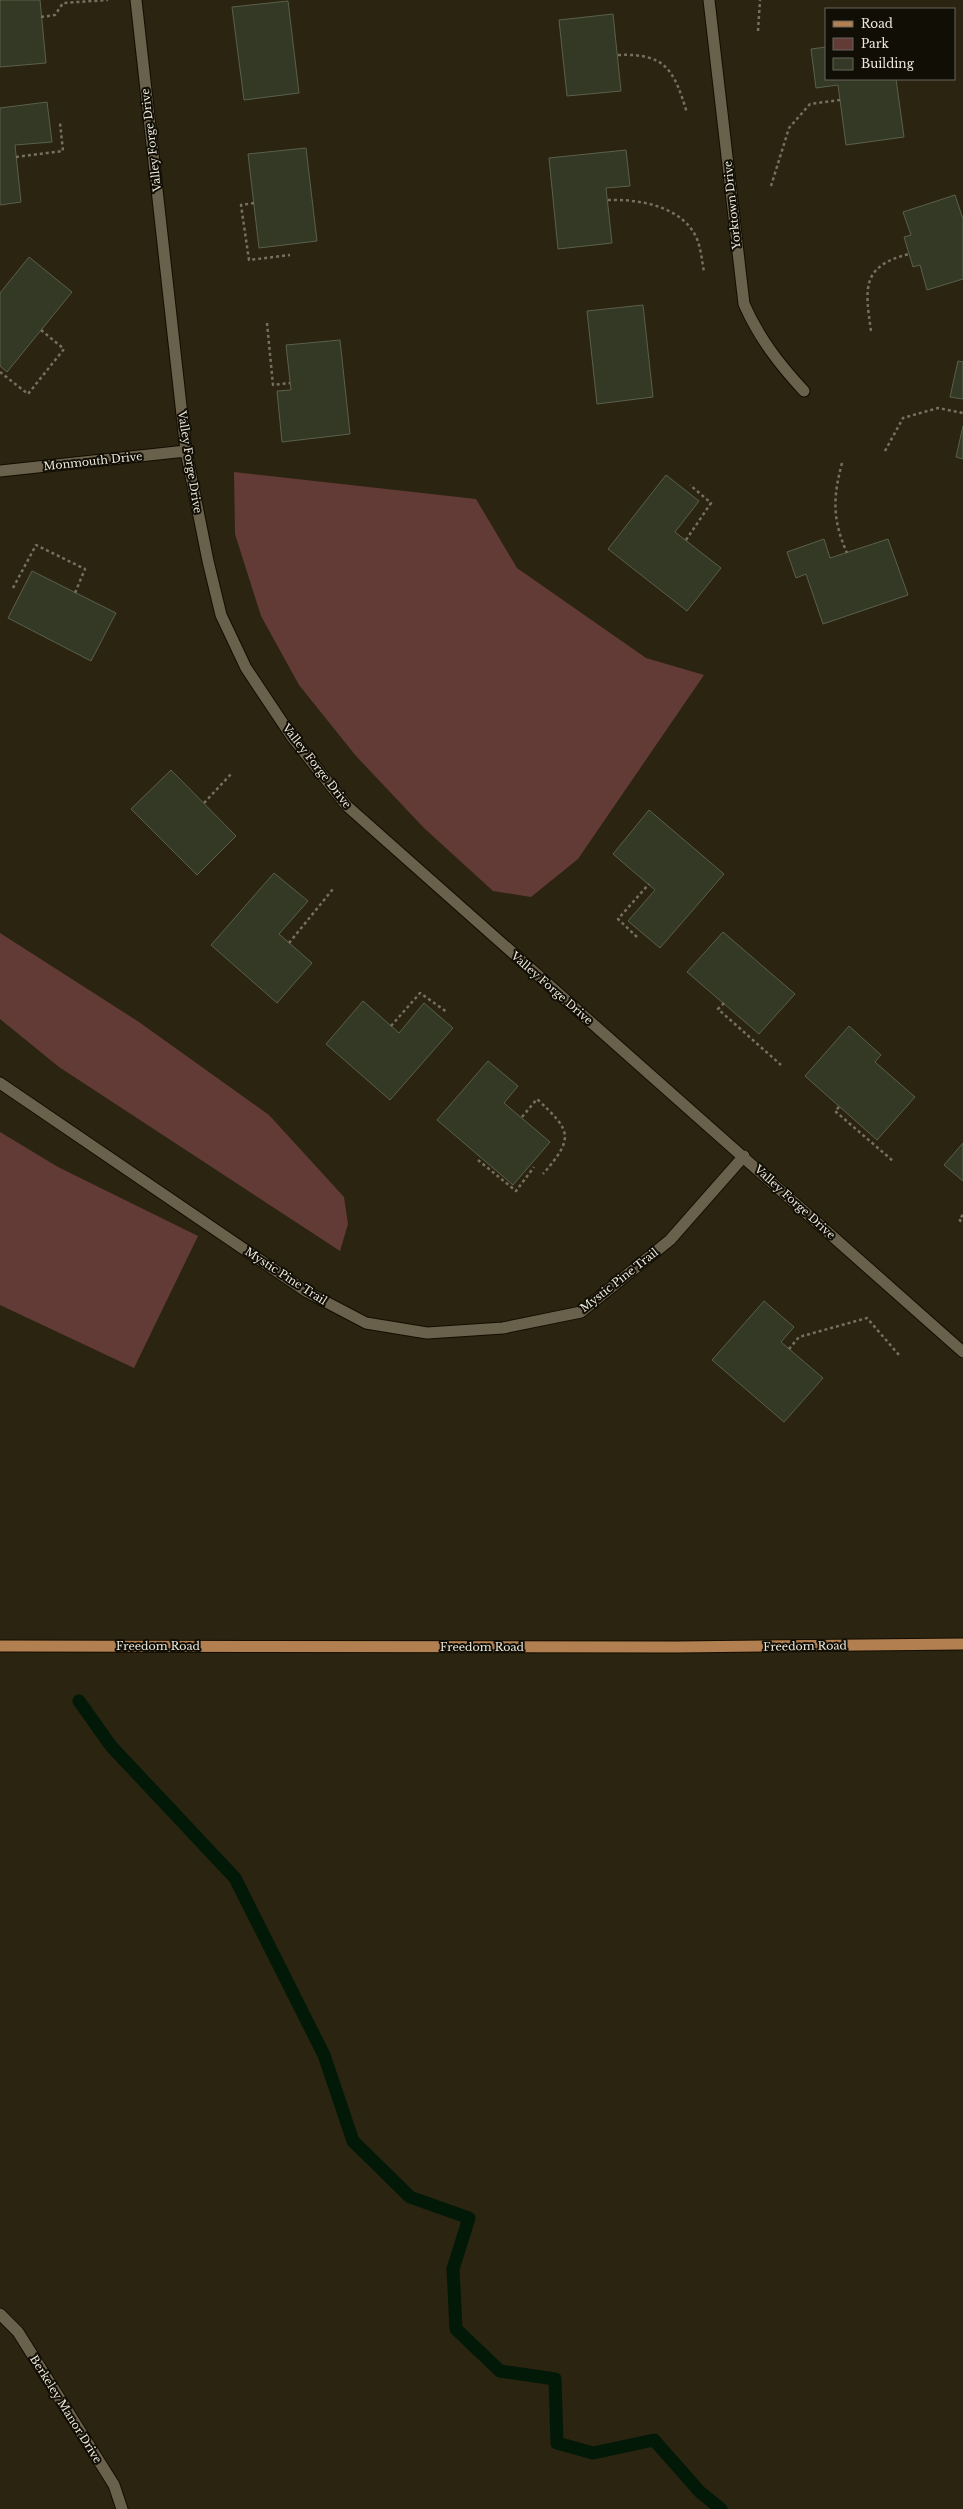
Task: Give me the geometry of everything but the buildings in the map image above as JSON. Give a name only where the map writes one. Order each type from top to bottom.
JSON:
[{"type":"main road","name":"Freedom Road","points":[[0,1646],[677,1648],[963,1644]]},
{"type":"street","name":"Valley Forge Drive","points":[[136,0],[186,451],[208,561],[221,614],[246,668],[292,738],[347,806],[744,1156],[963,1352]]},
{"type":"street","name":"Yorktown Drive","points":[[709,0],[744,304],[754,328],[777,362],[804,391]]},
{"type":"street","name":"Monmouth Drive","points":[[0,471],[186,451]]},
{"type":"street","name":"Mystic Pine Trail","points":[[0,1083],[307,1292],[366,1323],[426,1333],[504,1328],[581,1312],[670,1240],[744,1156]]},
{"type":"street","name":"Berkeley Manor Drive","points":[[0,2314],[18,2332],[106,2472],[114,2485],[122,2509]]},
{"type":"path","points":[[41,17],[55,15],[63,2],[110,0]]},
{"type":"path","points":[[758,31],[760,0]]},
{"type":"path","points":[[618,55],[643,55],[667,67],[675,79],[686,113]]},
{"type":"path","points":[[771,186],[789,128],[810,104],[840,100]]},
{"type":"path","points":[[16,157],[63,151],[60,123]]},
{"type":"path","points":[[608,200],[649,203],[677,217],[697,238],[704,272]]},
{"type":"path","points":[[254,203],[241,205],[249,260],[290,255]]},
{"type":"path","points":[[871,331],[866,292],[872,275],[886,261],[909,254]]},
{"type":"path","points":[[267,323],[272,385],[290,383]]},
{"type":"path","points":[[0,372],[28,394],[64,349],[41,330]]},
{"type":"path","points":[[885,451],[903,418],[938,408],[963,413]]},
{"type":"path","points":[[842,463],[834,505],[835,520],[847,553]]},
{"type":"path","points":[[686,540],[712,502],[690,485]]},
{"type":"path","points":[[13,588],[36,545],[85,569],[75,593]]},
{"type":"path","points":[[204,803],[232,773]]},
{"type":"path","points":[[637,936],[618,919],[649,884]]},
{"type":"path","points":[[289,943],[332,889]]},
{"type":"path","points":[[391,1026],[420,992],[447,1012]]},
{"type":"path","points":[[724,1004],[718,1009],[781,1065]]},
{"type":"path","points":[[522,1117],[536,1099],[561,1122],[565,1131],[562,1152],[543,1174]]},
{"type":"path","points":[[839,1107],[835,1111],[893,1161]]},
{"type":"path","points":[[478,1160],[516,1190],[534,1167]]},
{"type":"path","points":[[963,1215],[959,1219],[963,1224]]},
{"type":"path","points":[[789,1349],[798,1337],[867,1318],[899,1355]]},
{"type":"green space","points":[[234,472],[476,499],[517,568],[646,658],[704,675],[578,859],[531,897],[493,891],[424,828],[356,756],[299,685],[261,616],[235,534]]},
{"type":"green space","points":[[0,933],[139,1022],[269,1115],[344,1197],[348,1224],[340,1251],[59,1067],[0,1019]]},
{"type":"green space","points":[[0,1132],[58,1167],[198,1236],[134,1368],[0,1305]]},
{"type":"waterway","points":[[79,1701],[111,1746],[235,1878],[324,2055],[353,2141],[410,2197],[469,2218],[453,2269],[456,2329],[500,2371],[555,2379],[557,2443],[593,2453],[654,2440],[700,2492],[721,2509]]}]
